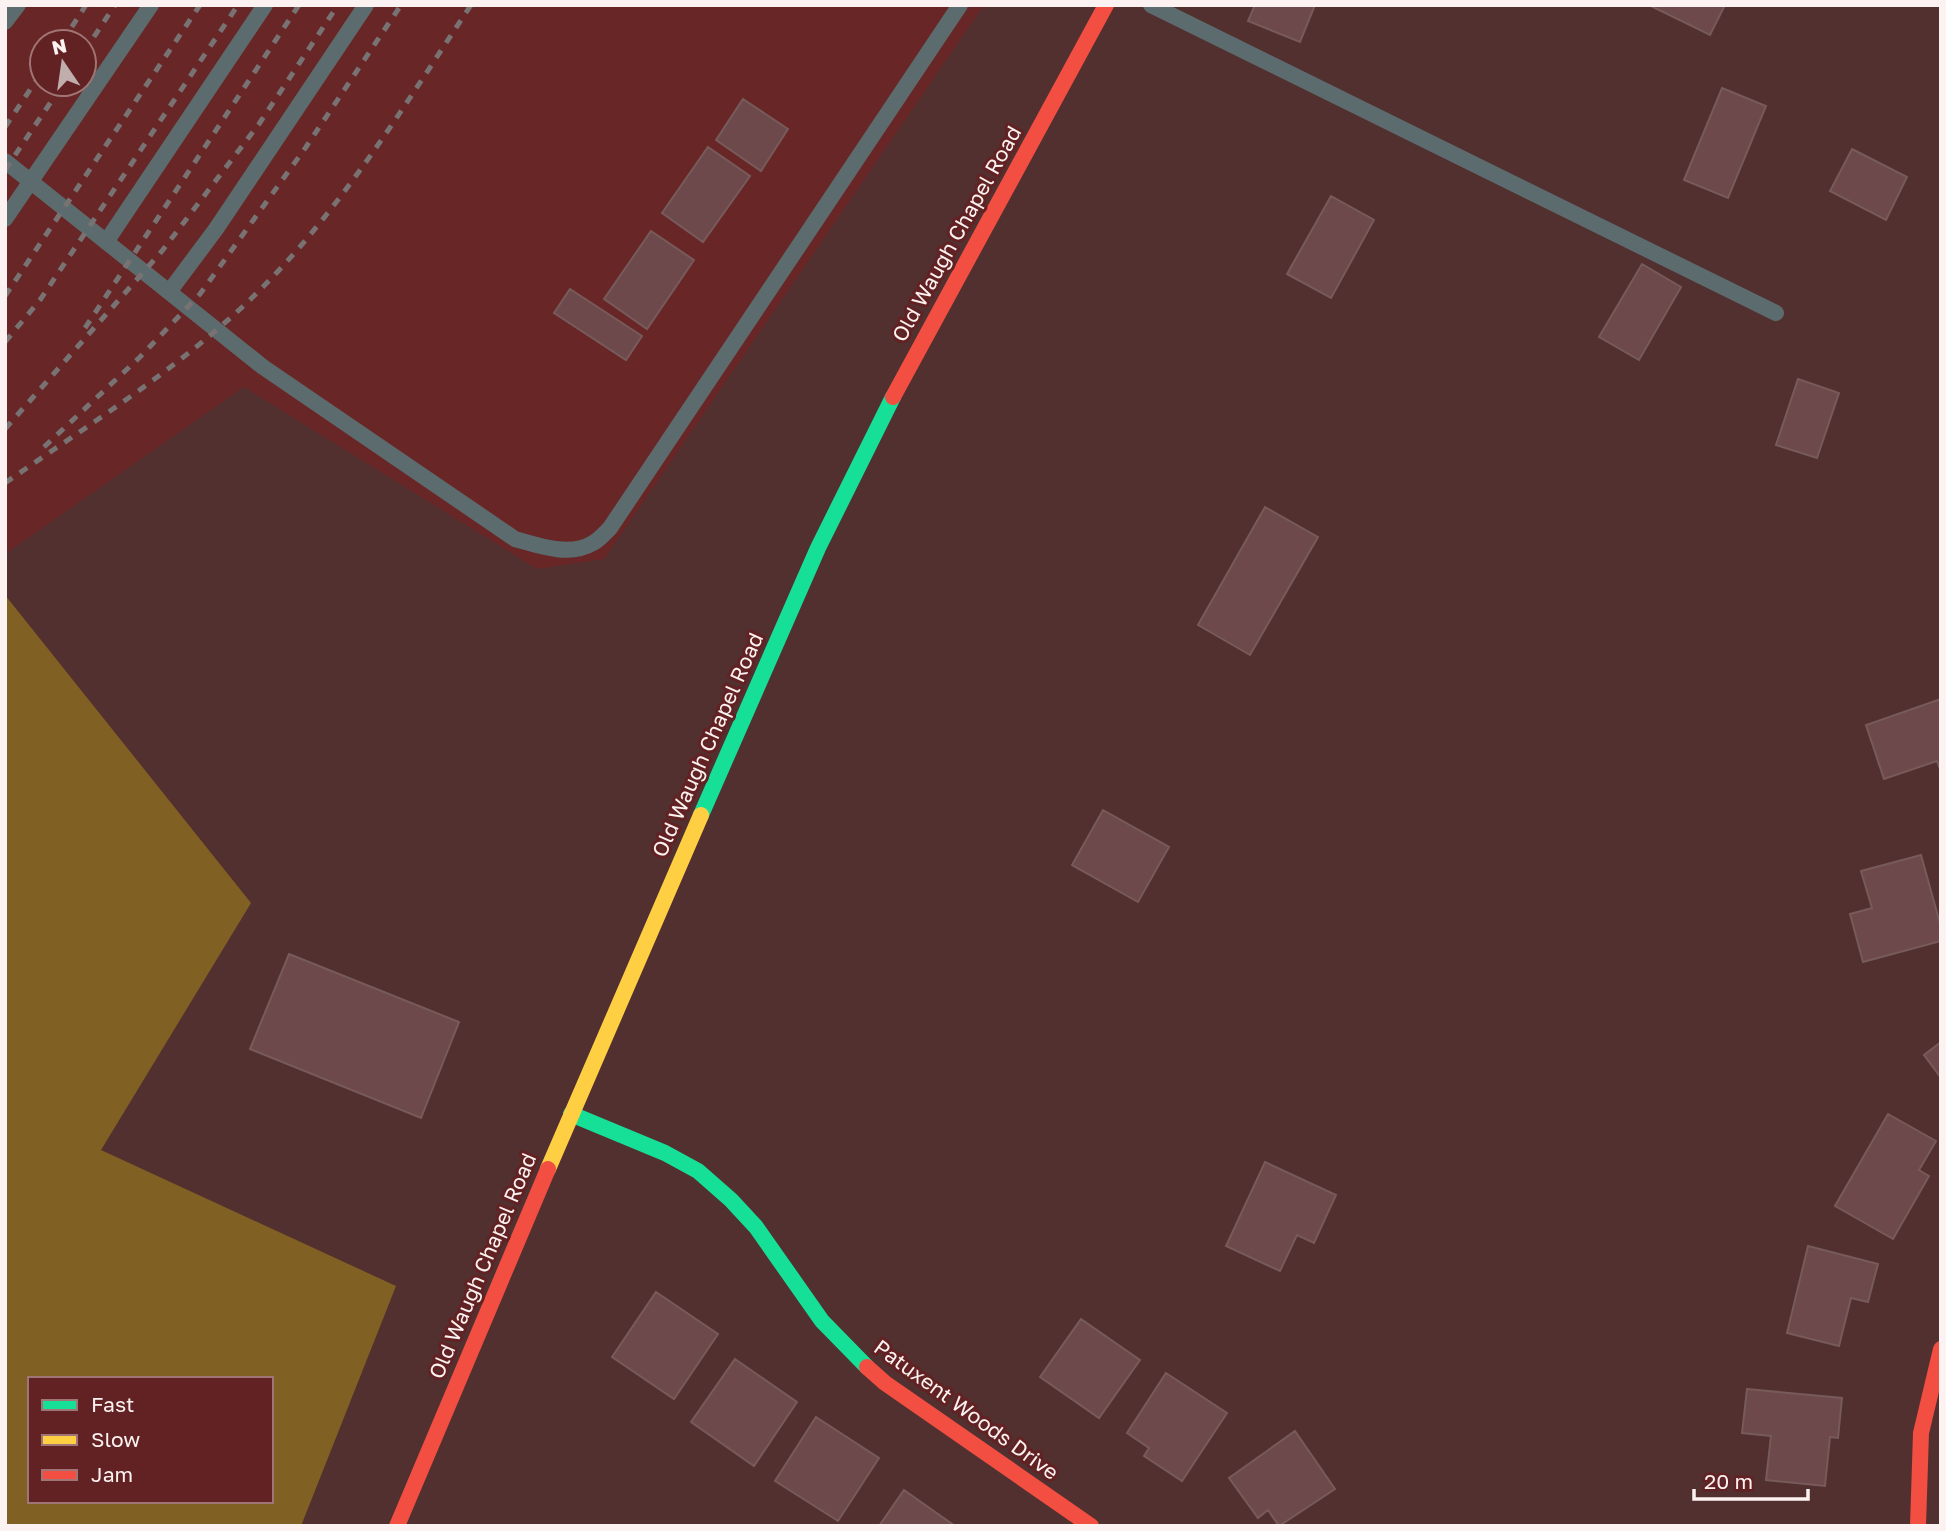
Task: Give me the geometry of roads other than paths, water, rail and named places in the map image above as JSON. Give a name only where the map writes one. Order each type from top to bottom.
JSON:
[{"type":"street","name":"Old Waugh Chapel Road","points":[[397,1526],[571,1114],[818,548],[914,355],[1106,5]]},
{"type":"street","name":"Patuxent Woods Drive","points":[[571,1114],[665,1153],[698,1171],[756,1227],[822,1321],[852,1354],[885,1383],[1091,1526]]},
{"type":"street","points":[[1918,1526],[1921,1433],[1941,1349]]},
{"type":"lane","points":[[5,22],[18,5]]},
{"type":"lane","points":[[5,219],[151,5]]},
{"type":"lane","points":[[106,242],[265,5]]},
{"type":"lane","points":[[169,292],[216,229],[366,5]]},
{"type":"lane","points":[[5,161],[264,368],[515,539],[550,549],[576,549],[594,543],[610,528],[960,5]]},
{"type":"lane","points":[[1151,5],[1776,313]]},
{"type":"railway","points":[[71,28],[86,5]]},
{"type":"railway","points":[[98,31],[115,5]]},
{"type":"railway","points":[[5,296],[200,5]]},
{"type":"railway","points":[[5,342],[40,300],[238,5]]},
{"type":"railway","points":[[85,328],[299,5]]},
{"type":"railway","points":[[5,429],[162,251],[259,124],[338,5]]},
{"type":"railway","points":[[44,447],[140,357],[200,294],[306,147],[401,5]]},
{"type":"railway","points":[[5,483],[175,364],[264,286],[330,211],[360,171],[471,5]]},
{"type":"railway","points":[[5,127],[28,93]]},
{"type":"railway","points":[[5,170],[54,98]]}]
